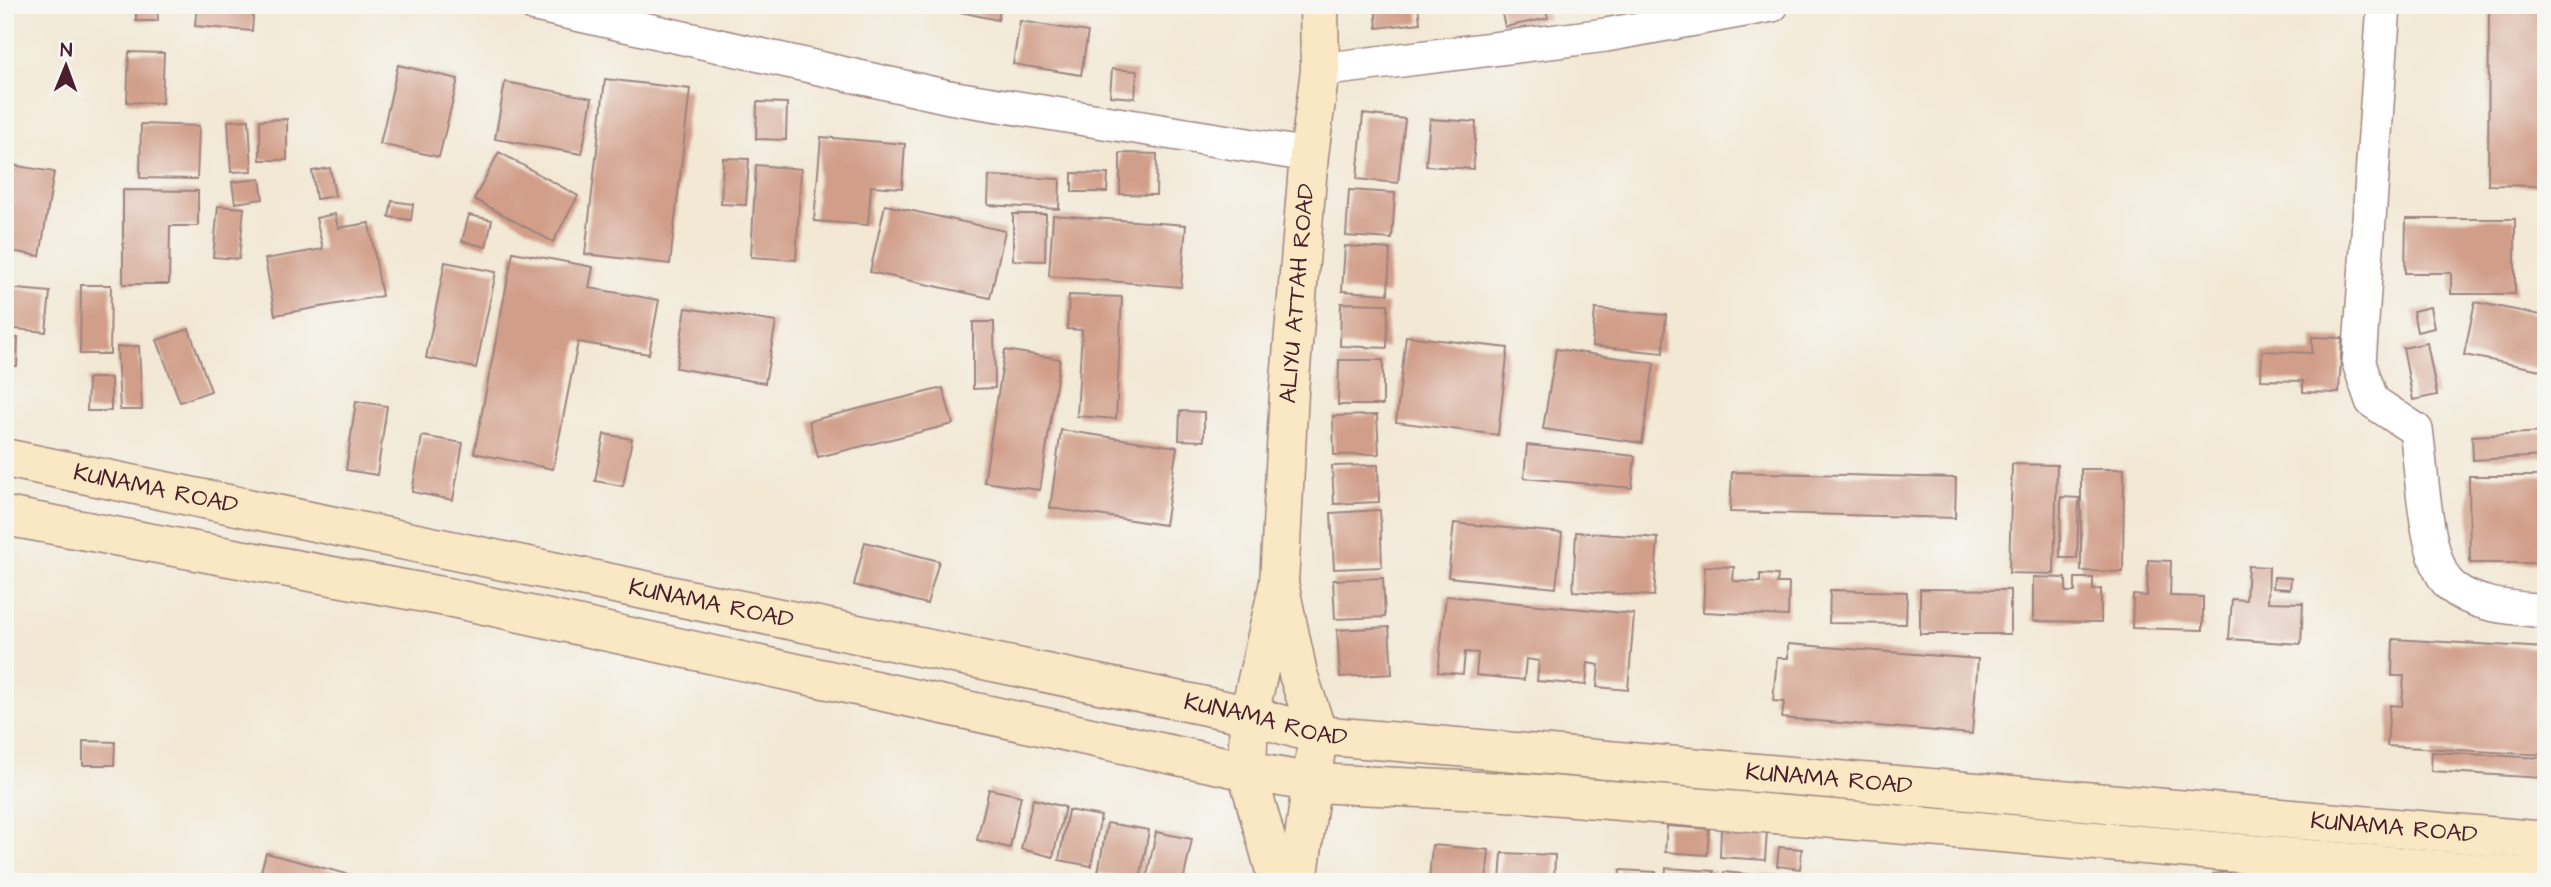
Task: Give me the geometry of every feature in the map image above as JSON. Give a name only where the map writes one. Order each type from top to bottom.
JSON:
[{"type":"main road","name":"ALIYU ATTAH ROAD","points":[[1278,882],[1247,772],[1249,715],[1279,583],[1289,392],[1309,155],[1320,70],[1319,5]]},
{"type":"main road","name":"KUNAMA ROAD","points":[[5,458],[1249,715],[1318,735],[2546,841]]},
{"type":"main road","name":"KUNAMA ROAD","points":[[5,516],[452,598],[1247,772],[1314,783],[1525,793],[2546,879]]},
{"type":"main road","name":"ALIYU ATTAH ROAD","points":[[1279,583],[1298,674],[1318,735],[1314,783],[1298,882]]},
{"type":"street","points":[[535,5],[949,97],[1309,155]]},
{"type":"street","points":[[1320,70],[1606,34],[1772,5]]},
{"type":"street","points":[[2384,5],[2359,363],[2372,401],[2416,430],[2438,569],[2452,587],[2489,604],[2546,611]]},
{"type":"building","points":[[136,5],[157,5],[158,21],[136,21]]},
{"type":"building","points":[[197,5],[254,5],[252,31],[195,26]]},
{"type":"building","points":[[947,5],[1001,5],[998,20],[946,9]]},
{"type":"building","points":[[1375,5],[1418,5],[1420,23],[1377,28]]},
{"type":"building","points":[[1500,5],[1545,5],[1548,18],[1505,27]]},
{"type":"building","points":[[2489,5],[2546,5],[2546,186],[2488,185]]},
{"type":"building","points":[[1020,21],[1088,32],[1081,75],[1013,64]]},
{"type":"building","points":[[129,52],[164,53],[162,103],[127,102]]},
{"type":"building","points":[[398,65],[458,79],[439,157],[380,144]]},
{"type":"building","points":[[1112,69],[1137,71],[1135,98],[1110,96]]},
{"type":"building","points":[[605,79],[690,89],[670,264],[585,254]]},
{"type":"building","points":[[505,82],[592,98],[582,154],[495,139]]},
{"type":"building","points":[[757,102],[787,103],[786,140],[756,139]]},
{"type":"building","points":[[1363,114],[1405,119],[1398,183],[1357,179]]},
{"type":"building","points":[[287,119],[287,160],[260,160],[260,120]]},
{"type":"building","points":[[1430,119],[1476,122],[1473,169],[1426,166]]},
{"type":"building","points":[[249,120],[252,171],[231,172],[228,121]]},
{"type":"building","points":[[141,124],[199,126],[197,179],[140,178]]},
{"type":"building","points":[[821,137],[905,144],[902,188],[871,186],[868,225],[814,221]]},
{"type":"building","points":[[499,152],[578,196],[553,242],[474,199]]},
{"type":"building","points":[[1120,153],[1157,154],[1156,195],[1120,194]]},
{"type":"building","points":[[723,158],[749,159],[746,205],[721,204]]},
{"type":"building","points":[[5,164],[54,172],[40,256],[5,250]]},
{"type":"building","points":[[756,165],[801,169],[796,260],[751,257]]},
{"type":"building","points":[[330,168],[335,196],[316,199],[312,171]]},
{"type":"building","points":[[1072,173],[1108,174],[1107,192],[1072,192]]},
{"type":"building","points":[[989,176],[1060,179],[1059,209],[988,205]]},
{"type":"building","points":[[260,179],[263,199],[235,203],[232,182]]},
{"type":"building","points":[[123,190],[198,191],[198,226],[170,226],[169,284],[123,284]]},
{"type":"building","points":[[1349,190],[1395,193],[1392,239],[1346,236]]},
{"type":"building","points":[[392,201],[413,204],[411,220],[389,217]]},
{"type":"building","points":[[885,205],[1005,231],[990,298],[870,272]]},
{"type":"building","points":[[218,206],[244,208],[239,259],[213,257]]},
{"type":"building","points":[[335,214],[338,228],[369,223],[382,296],[275,315],[265,259],[323,249],[316,218]]},
{"type":"building","points":[[1013,214],[1046,214],[1045,261],[1013,260]]},
{"type":"building","points":[[469,215],[492,220],[486,247],[462,241]]},
{"type":"building","points":[[1053,215],[1186,225],[1181,287],[1049,276]]},
{"type":"building","points":[[2406,219],[2515,219],[2515,294],[2451,294],[2451,273],[2405,273]]},
{"type":"building","points":[[1345,246],[1390,249],[1388,294],[1342,291]]},
{"type":"building","points":[[513,252],[593,267],[589,288],[659,300],[649,354],[578,342],[553,469],[474,453]]},
{"type":"building","points":[[445,262],[496,272],[476,368],[426,358]]},
{"type":"building","points":[[81,285],[111,285],[110,354],[80,354]]},
{"type":"building","points":[[5,288],[50,292],[46,332],[5,328]]},
{"type":"building","points":[[1069,295],[1122,297],[1116,419],[1077,416],[1082,330],[1067,329]]},
{"type":"building","points":[[2475,302],[2546,316],[2546,371],[2464,355]]},
{"type":"building","points":[[1341,303],[1388,304],[1387,348],[1340,346]]},
{"type":"building","points":[[2430,307],[2434,328],[2417,332],[2413,311]]},
{"type":"building","points":[[686,308],[776,322],[765,383],[676,368]]},
{"type":"building","points":[[1595,309],[1666,315],[1663,353],[1592,346]]},
{"type":"building","points":[[973,322],[994,322],[995,388],[973,389]]},
{"type":"building","points":[[189,329],[211,391],[180,402],[157,340]]},
{"type":"building","points":[[1406,336],[1508,348],[1498,435],[1396,422]]},
{"type":"building","points":[[2312,337],[2342,338],[2339,393],[2303,392],[2303,381],[2261,380],[2262,351],[2312,353]]},
{"type":"building","points":[[5,338],[18,338],[17,366],[5,366]]},
{"type":"building","points":[[2427,343],[2437,395],[2413,400],[2403,348]]},
{"type":"building","points":[[139,346],[142,410],[120,410],[117,347]]},
{"type":"building","points":[[1556,349],[1654,363],[1642,443],[1543,429]]},
{"type":"building","points":[[1005,350],[1060,359],[1040,490],[984,482]]},
{"type":"building","points":[[1339,360],[1383,360],[1383,405],[1338,405]]},
{"type":"building","points":[[88,378],[111,378],[111,411],[87,411]]},
{"type":"building","points":[[943,388],[953,424],[818,457],[809,421]]},
{"type":"building","points":[[356,401],[387,406],[377,475],[346,470]]},
{"type":"building","points":[[1180,411],[1204,412],[1204,441],[1179,440]]},
{"type":"building","points":[[1377,415],[1379,454],[1334,455],[1333,416]]},
{"type":"building","points":[[1061,430],[1177,447],[1165,525],[1050,508]]},
{"type":"building","points":[[2546,432],[2546,456],[2473,460],[2472,436]]},
{"type":"building","points":[[604,434],[632,439],[623,486],[595,481]]},
{"type":"building","points":[[422,436],[463,443],[453,500],[412,492]]},
{"type":"building","points":[[1527,445],[1635,456],[1632,488],[1524,478]]},
{"type":"building","points":[[2012,464],[2057,465],[2054,574],[2009,573]]},
{"type":"building","points":[[1378,465],[1379,502],[1334,504],[1332,466]]},
{"type":"building","points":[[2081,469],[2124,469],[2123,572],[2081,571]]},
{"type":"building","points":[[1732,472],[1956,478],[1955,518],[1730,512]]},
{"type":"building","points":[[2469,476],[2546,476],[2546,563],[2470,563]]},
{"type":"building","points":[[2061,497],[2079,498],[2077,558],[2060,558]]},
{"type":"building","points":[[1380,510],[1382,567],[1334,569],[1331,513]]},
{"type":"building","points":[[1454,523],[1562,533],[1556,588],[1448,577]]},
{"type":"building","points":[[1576,532],[1658,538],[1654,596],[1573,591]]},
{"type":"building","points":[[865,542],[939,561],[927,604],[854,585]]},
{"type":"building","points":[[2148,560],[2171,561],[2170,596],[2203,597],[2203,630],[2132,628],[2133,595],[2147,596]]},
{"type":"building","points":[[1705,566],[1734,567],[1733,581],[1760,582],[1760,574],[1778,575],[1777,583],[1789,583],[1788,616],[1703,612]]},
{"type":"building","points":[[2248,566],[2269,567],[2268,602],[2303,603],[2301,644],[2229,639],[2232,599],[2246,600]]},
{"type":"building","points":[[2033,577],[2066,578],[2066,592],[2075,592],[2075,578],[2093,578],[2093,590],[2101,589],[2101,622],[2033,621]]},
{"type":"building","points":[[2274,577],[2291,578],[2290,589],[2273,588]]},
{"type":"building","points":[[1383,578],[1385,617],[1335,619],[1333,580]]},
{"type":"building","points":[[1920,589],[2010,590],[2010,634],[1920,634]]},
{"type":"building","points":[[1830,590],[1907,592],[1906,624],[1829,623]]},
{"type":"building","points":[[1446,596],[1634,614],[1628,690],[1597,687],[1599,665],[1588,663],[1586,685],[1537,681],[1539,661],[1526,659],[1524,680],[1476,675],[1478,653],[1465,652],[1463,674],[1438,672]]},
{"type":"building","points":[[1389,627],[1392,674],[1340,677],[1337,630]]},
{"type":"building","points":[[2393,639],[2546,648],[2546,755],[2387,746],[2390,705],[2402,706],[2404,676],[2392,676]]},
{"type":"building","points":[[1788,644],[1978,659],[1972,734],[1782,718],[1784,702],[1773,701],[1777,658],[1788,658]]},
{"type":"building","points":[[83,741],[115,742],[114,765],[83,765]]},
{"type":"building","points":[[2432,752],[2543,758],[2542,778],[2431,771]]},
{"type":"building","points":[[989,789],[1021,796],[1010,848],[977,840]]},
{"type":"building","points":[[1033,799],[1065,807],[1053,857],[1021,849]]},
{"type":"building","points":[[1068,810],[1101,816],[1091,866],[1059,860]]},
{"type":"building","points":[[1107,823],[1149,830],[1140,880],[1098,873]]},
{"type":"building","points":[[1667,826],[1709,829],[1707,855],[1665,852]]},
{"type":"building","points":[[1721,828],[1767,831],[1765,860],[1720,857]]},
{"type":"building","points":[[1156,832],[1192,839],[1183,882],[1146,881]]},
{"type":"building","points":[[1432,845],[1489,850],[1486,882],[1429,882]]},
{"type":"building","points":[[1779,847],[1802,849],[1800,869],[1777,866]]},
{"type":"building","points":[[266,853],[374,881],[374,882],[258,882]]},
{"type":"building","points":[[1502,853],[1555,855],[1554,882],[1500,882]]},
{"type":"building","points":[[1666,868],[1714,871],[1714,882],[1665,882]]},
{"type":"building","points":[[1620,870],[1656,872],[1655,882],[1619,882]]},
{"type":"building","points":[[1724,872],[1753,875],[1752,882],[1723,882]]},
{"type":"building","points":[[2229,872],[2230,882],[2214,882],[2213,874]]},
{"type":"building","points":[[1760,874],[1798,876],[1798,882],[1760,882]]},
{"type":"building","points":[[1803,874],[1828,876],[1827,882],[1803,882]]},
{"type":"building","points":[[1834,876],[1858,878],[1858,882],[1834,882]]}]
